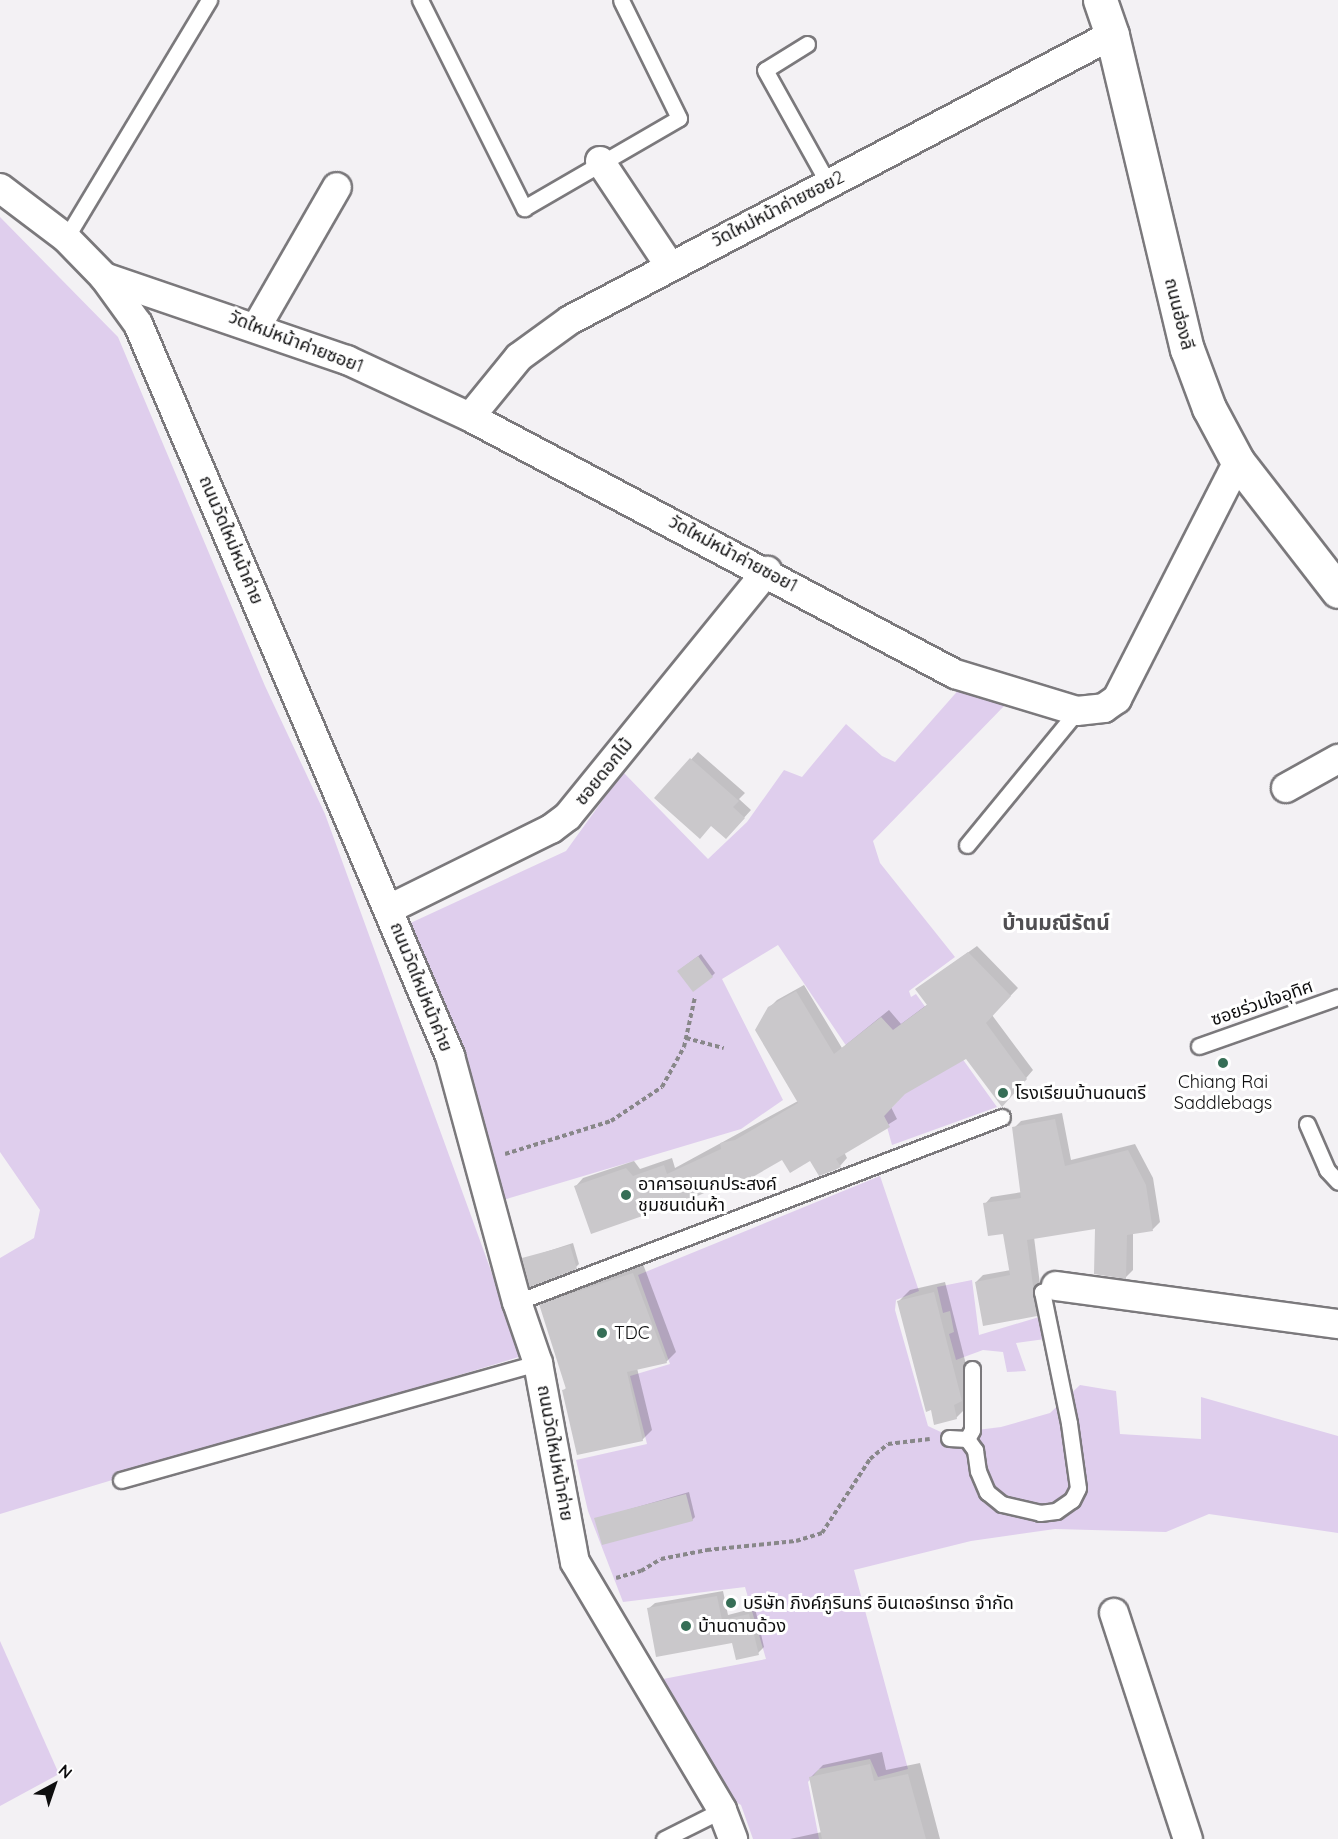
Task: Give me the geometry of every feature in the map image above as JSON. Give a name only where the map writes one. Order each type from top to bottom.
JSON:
[{"type":"street","name":"ถนนฮ่องลี","points":[[1100,0],[1112,35],[1187,349],[1209,408],[1238,462],[1337,588]]},
{"type":"street","name":"วัดใหม่หน้าค่ายซอย2","points":[[471,417],[519,357],[570,320],[669,265],[1112,35]]},
{"type":"street","points":[[600,161],[669,265]]},
{"type":"street","points":[[257,326],[337,187]]},
{"type":"street","name":"ถนนวัดใหม่หน้าค่าย","points":[[0,188],[66,238],[104,276],[138,324],[450,1056],[517,1302],[538,1363],[575,1562],[722,1810],[733,1839]]},
{"type":"street","name":"วัดใหม่หน้าค่ายซอย1","points":[[104,276],[257,326],[347,360],[471,417],[767,572],[955,674],[1077,711],[1104,708],[1117,699],[1238,462]]},
{"type":"street","name":"ซอยดอกไม้","points":[[389,909],[551,828],[568,816],[767,572]]},
{"type":"street","points":[[1286,788],[1338,759]]},
{"type":"street","points":[[1056,1286],[1338,1324]]},
{"type":"street","points":[[1114,1613],[1188,1839]]},
{"type":"lane","points":[[66,238],[209,0]]},
{"type":"lane","points":[[420,0],[524,208],[600,161],[679,118],[621,0]]},
{"type":"lane","points":[[807,44],[765,70],[828,183]]},
{"type":"lane","points":[[967,845],[1077,711]]},
{"type":"lane","name":"ซอยร่วมใจอุทิศ","points":[[1199,1046],[1338,997]]},
{"type":"lane","points":[[517,1302],[1002,1117]]},
{"type":"lane","points":[[1307,1124],[1327,1170],[1338,1182]]},
{"type":"lane","points":[[967,1439],[975,1450],[978,1471],[987,1492],[1002,1504],[1040,1513],[1056,1510],[1072,1500],[1078,1488],[1069,1423],[1042,1292],[1056,1286]]},
{"type":"lane","points":[[121,1480],[538,1363]]},
{"type":"lane","points":[[967,1439],[972,1430],[972,1369]]},
{"type":"lane","points":[[948,1438],[967,1439]]},
{"type":"lane","points":[[664,1839],[722,1810]]},
{"type":"path","points":[[479,1162],[583,1133],[621,1115],[662,1087],[674,1070],[686,1038],[694,997]]},
{"type":"path","points":[[686,1038],[724,1048]]},
{"type":"path","points":[[592,1591],[661,1559],[707,1550],[796,1541],[822,1533],[870,1459],[888,1444],[948,1438]]},
{"type":"shaded area","points":[[0,217],[118,337],[265,686],[325,814],[522,1356],[0,1514],[0,1258],[34,1238],[40,1210],[0,1152]]},
{"type":"shaded area","points":[[962,686],[1006,704],[873,841],[880,863],[955,957],[909,991],[911,997],[916,994],[997,1107],[892,1145],[884,1116],[898,1101],[845,1044],[778,945],[722,979],[783,1100],[741,1129],[500,1201],[404,926],[566,851],[623,772],[708,859],[747,822],[784,770],[802,777],[846,724],[882,756],[895,762]]},
{"type":"shaded area","points":[[880,1176],[919,1291],[896,1300],[895,1310],[928,1426],[945,1434],[1001,1427],[1050,1413],[1080,1385],[1116,1391],[1120,1434],[1201,1439],[1201,1397],[1338,1436],[1338,1533],[1209,1514],[1166,1532],[1055,1529],[971,1541],[854,1570],[908,1769],[878,1777],[870,1759],[819,1769],[808,1782],[819,1839],[753,1839],[741,1805],[722,1793],[658,1680],[766,1659],[745,1587],[623,1602],[588,1511],[576,1460],[647,1444],[630,1376],[670,1364],[638,1275]]},
{"type":"shaded area","points":[[972,1280],[979,1335],[1039,1317],[1045,1339],[1016,1343],[1026,1371],[1007,1372],[1003,1352],[983,1350],[956,1360],[949,1334],[954,1332],[950,1311],[943,1313],[937,1287]]},
{"type":"shaded area","points":[[0,1641],[59,1774],[0,1806]]},
{"type":"building","points":[[690,758],[739,801],[733,807],[745,818],[726,839],[711,826],[700,839],[654,798]]},
{"type":"building","points":[[968,952],[1011,996],[986,1023],[1027,1079],[1002,1107],[966,1059],[905,1094],[884,1116],[890,1127],[836,1159],[841,1167],[835,1170],[819,1176],[810,1161],[790,1173],[782,1160],[751,1178],[724,1184],[691,1199],[591,1234],[574,1186],[626,1168],[633,1176],[664,1165],[667,1174],[721,1149],[720,1143],[735,1140],[798,1103],[755,1030],[768,1007],[796,991],[834,1054],[881,1017],[893,1030],[927,1005],[915,989]]},
{"type":"building","points":[[698,956],[713,977],[693,992],[677,971]]},
{"type":"building","points":[[1055,1119],[1065,1166],[1128,1150],[1146,1185],[1153,1231],[1127,1235],[1126,1279],[1094,1274],[1095,1229],[1027,1240],[1037,1316],[983,1326],[975,1282],[1010,1275],[1003,1234],[988,1236],[983,1203],[1021,1198],[1012,1127]]},
{"type":"building","points":[[570,1245],[577,1269],[530,1287],[522,1258]]},
{"type":"building","name":"TDC","points":[[633,1273],[667,1363],[627,1372],[643,1441],[577,1455],[562,1390],[566,1389],[539,1304]]},
{"type":"building","points":[[934,1292],[962,1401],[954,1405],[957,1419],[934,1425],[931,1410],[926,1412],[897,1301]]},
{"type":"building","points":[[686,1494],[693,1521],[602,1545],[594,1518]]},
{"type":"building","name":"บ้านดาบด้วง","points":[[717,1596],[722,1620],[749,1614],[759,1655],[736,1660],[732,1643],[656,1657],[647,1608]]},
{"type":"building","points":[[870,1764],[874,1781],[908,1774],[926,1839],[822,1839],[809,1777]]},
{"type":"place","name":"Chiang Rai Saddlebags","points":[[1223,1063]]},
{"type":"place","name":"โรงเรียนบ้านดนตรี","points":[[1003,1093]]},
{"type":"place","name":"อาคารอเนกประสงค์ ชุมชนเด่นห้า","points":[[626,1195]]},
{"type":"place","name":"TDC","points":[[602,1333]]},
{"type":"place","name":"บริษัท ภิงค์ภูรินทร์ อินเตอร์เทรด จำกัด","points":[[731,1603]]},
{"type":"place","name":"บ้านดาบด้วง","points":[[686,1626]]},
{"type":"district","name":"บ้านมณีรัตน์","points":[[1056,922]]}]
